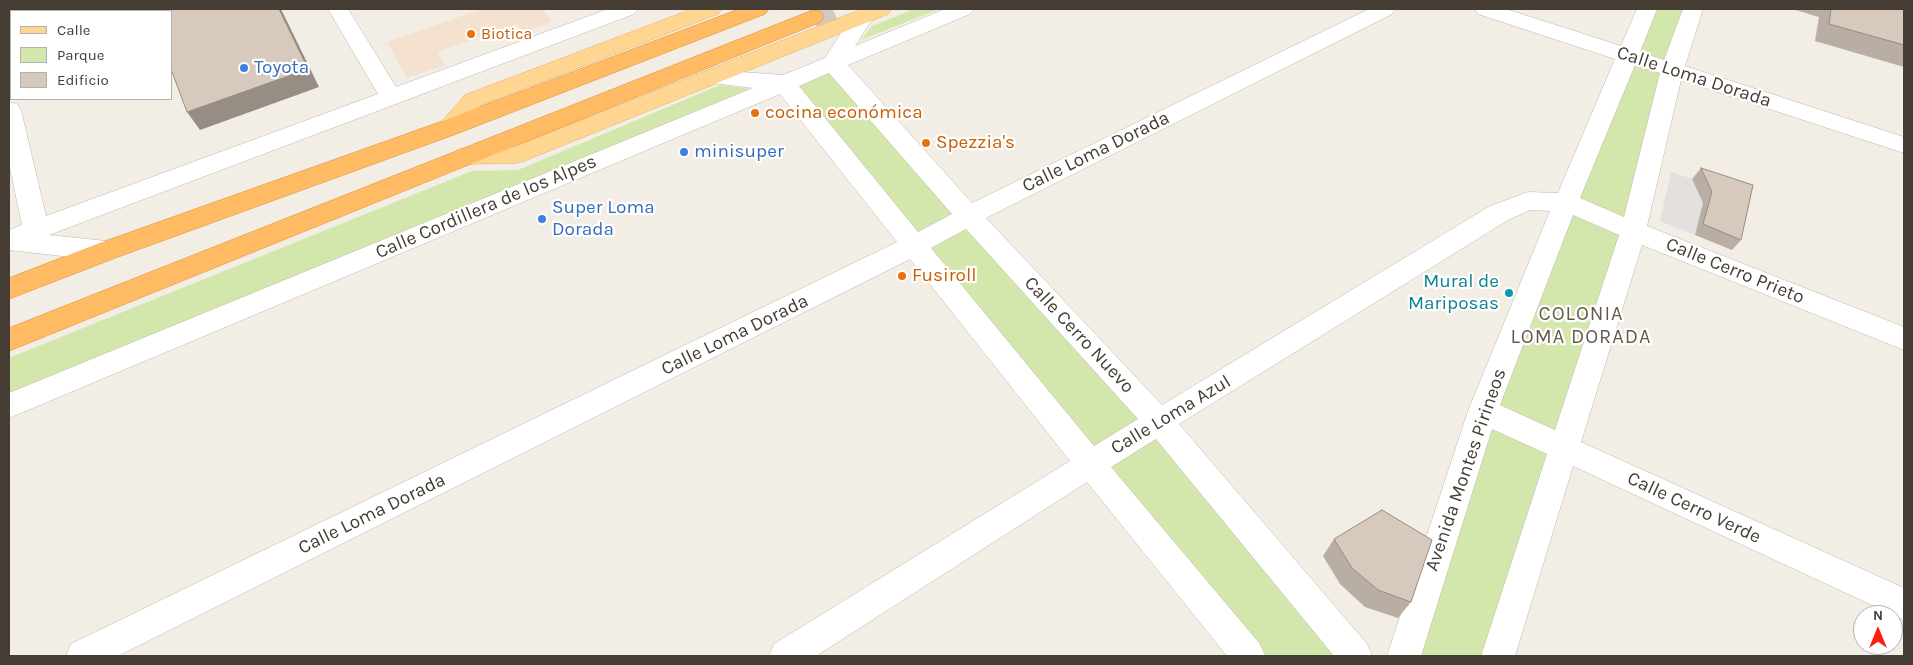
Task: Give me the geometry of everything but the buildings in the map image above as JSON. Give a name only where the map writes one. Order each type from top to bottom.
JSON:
[{"type":"highway","points":[[9,289],[106,251],[448,128],[758,9]]},
{"type":"highway","name":"Calle Cordillera de los Alpes","points":[[9,340],[813,17]]},
{"type":"main road","points":[[448,128],[473,100],[711,9]]},
{"type":"main road","name":"Calle Cordillera de los Alpes","points":[[466,156],[516,155],[872,12]]},
{"type":"street","points":[[338,9],[391,97]]},
{"type":"street","points":[[562,9],[576,28]]},
{"type":"street","points":[[9,240],[627,9]]},
{"type":"street","name":"Calle Cordillera de los Alpes","points":[[9,406],[963,9]]},
{"type":"street","name":"Calle Loma Dorada","points":[[83,656],[915,246],[969,216],[1385,9]]},
{"type":"street","name":"Calle Loma Dorada","points":[[1485,9],[1904,145]]},
{"type":"street","name":"Avenida Montes Pirineos","points":[[1404,656],[1483,411],[1566,202],[1629,56],[1647,9]]},
{"type":"street","points":[[1498,656],[1633,231],[1672,70],[1692,9]]},
{"type":"street","points":[[833,63],[872,12]]},
{"type":"street","name":"Calle Cerro Nuevo","points":[[833,63],[969,216],[1160,423],[1355,656]]},
{"type":"street","points":[[712,77],[784,83],[1090,464],[1248,656]]},
{"type":"street","points":[[9,110],[36,230]]},
{"type":"street","name":"Calle Loma Azul","points":[[786,656],[1090,464],[1160,423],[1499,213],[1528,201],[1566,202]]},
{"type":"street","name":"Calle Cerro Prieto","points":[[1566,202],[1633,231],[1904,339]]},
{"type":"street","points":[[9,240],[106,251]]},
{"type":"street","name":"Calle Cerro Verde","points":[[1483,411],[1904,604]]},
{"type":"shaded area","points":[[482,9],[542,9],[552,22],[523,32],[516,24],[437,52],[445,65],[407,78],[387,42]]},
{"type":"shaded area","points":[[1671,172],[1702,182],[1698,192],[1703,203],[1695,235],[1660,221]]},
{"type":"green space","points":[[914,9],[939,9],[861,40],[872,26]]},
{"type":"green space","points":[[1647,9],[1693,9],[1672,70],[1564,449],[1498,656],[1404,656],[1483,411]]},
{"type":"green space","points":[[830,60],[1160,423],[1355,656],[1248,656],[1090,464],[784,83]]},
{"type":"green space","points":[[720,85],[751,89],[9,396],[9,358],[472,171],[518,170]]},
{"type":"tunnel","points":[[813,17],[833,9]]},
{"type":"place","name":"Biotica","points":[[471,34]]},
{"type":"place","name":"Toyota","points":[[244,68]]},
{"type":"place","name":"cocina económica","points":[[755,113]]},
{"type":"place","name":"Spezzia's","points":[[926,143]]},
{"type":"place","name":"minisuper","points":[[684,152]]},
{"type":"place","name":"Super Loma Dorada","points":[[542,219]]},
{"type":"place","name":"Fusiroll","points":[[902,276]]},
{"type":"place","name":"Mural de Mariposas","points":[[1509,293]]},
{"type":"district","name":"COLONIA LOMA DORADA","points":[[1581,326]]}]
